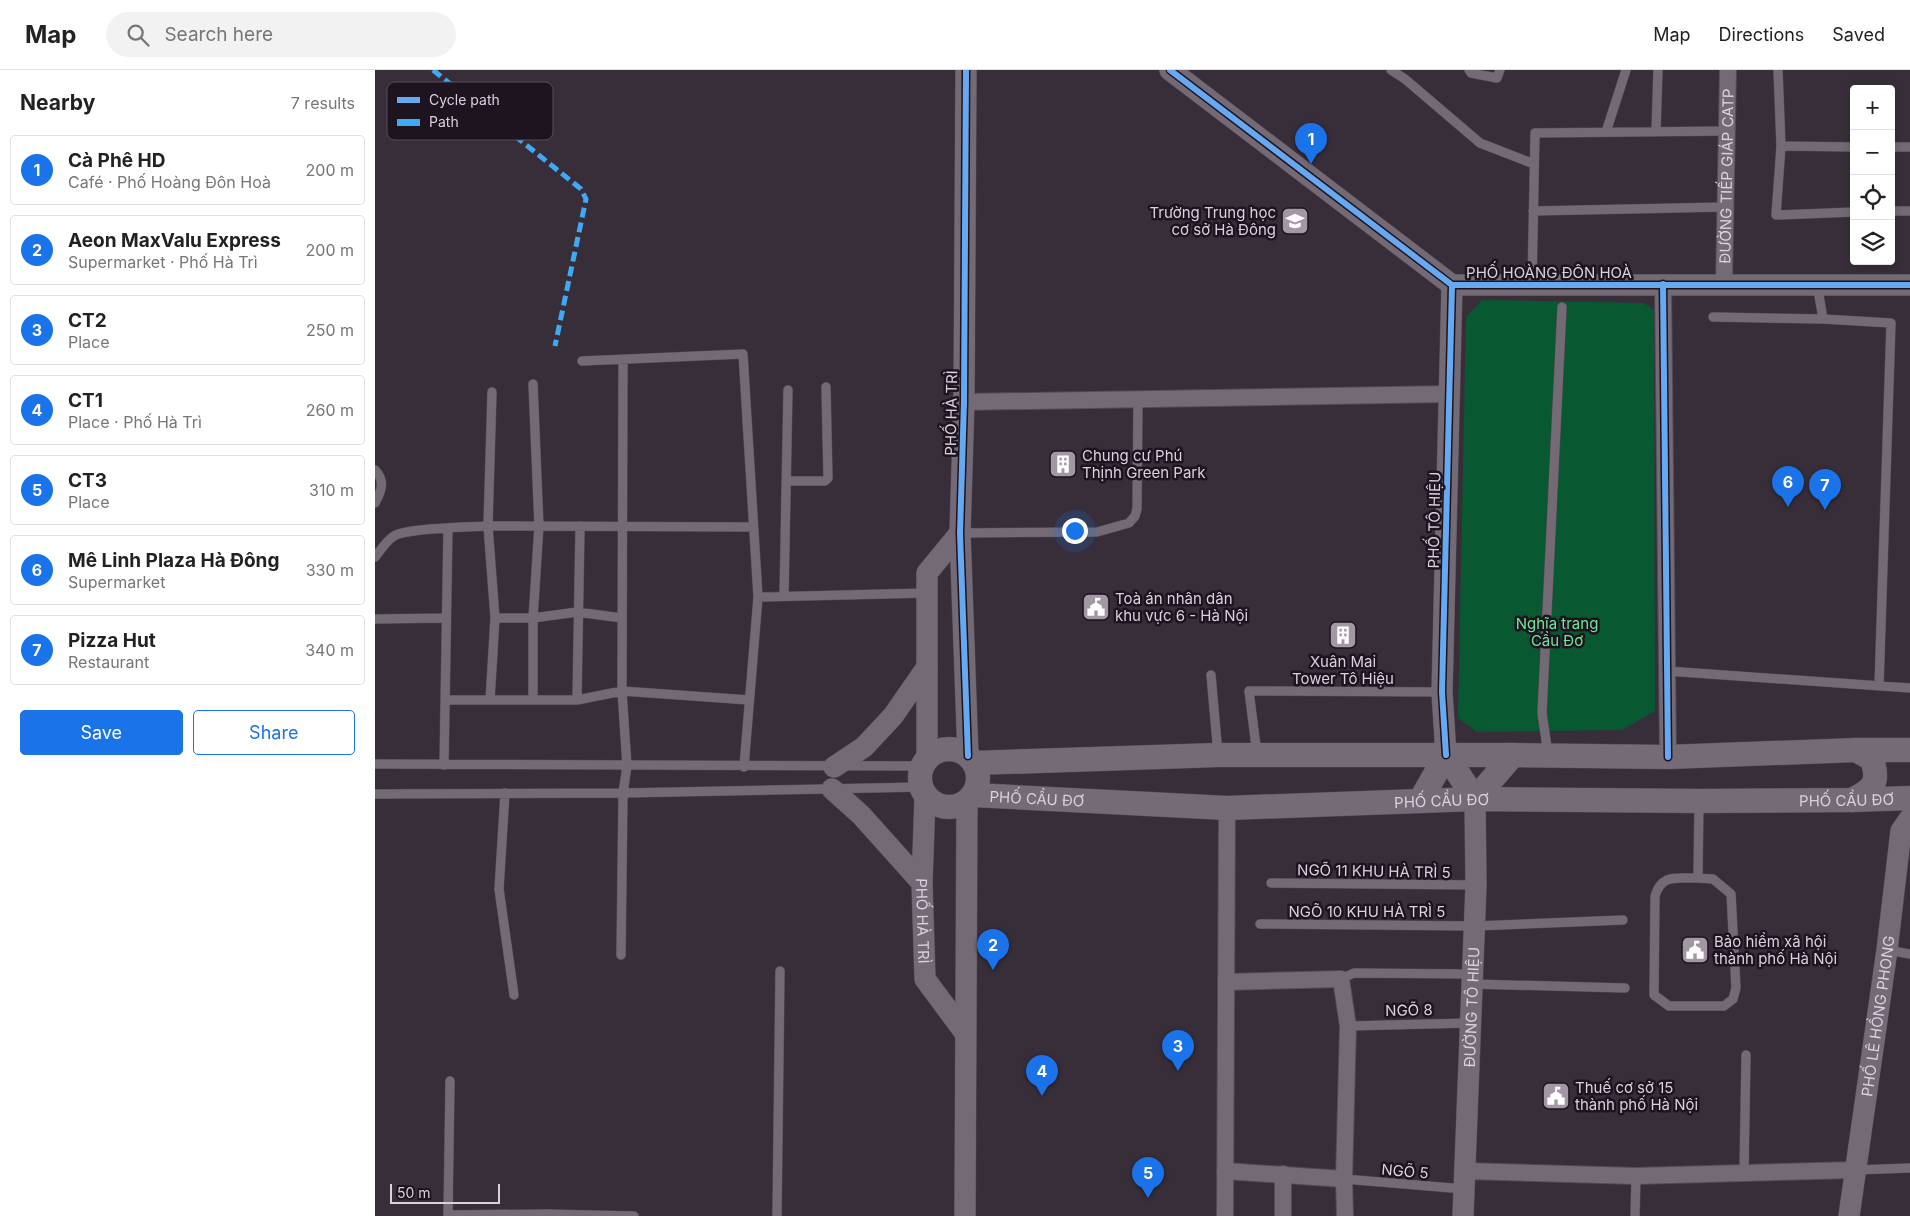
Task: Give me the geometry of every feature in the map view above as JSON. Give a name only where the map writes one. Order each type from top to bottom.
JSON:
[{"type":"main road","points":[[952,748],[971,759],[978,779],[970,798],[951,808],[941,807],[932,803],[923,777],[934,752],[952,748]]},
{"type":"main road","points":[[971,759],[1219,754],[1668,757],[1856,750],[1910,750]]},
{"type":"main road","points":[[1853,800],[1870,791],[1874,784],[1875,768],[1872,759],[1856,750]]},
{"type":"main road","points":[[1420,801],[1446,755]]},
{"type":"main road","name":"PHỐ TÔ HIỆU","points":[[1446,755],[1475,799]]},
{"type":"main road","points":[[1475,799],[1513,755]]},
{"type":"main road","name":"PHỐ CẦU ĐƠ","points":[[970,798],[1227,808],[1475,799],[1699,801],[1910,798]]},
{"type":"street","name":"PHỐ HÀ TRÌ","points":[[966,70],[964,402],[960,533],[971,759]]},
{"type":"street","name":"PHỐ HOÀNG ĐÔN HOÀ","points":[[1170,70],[1452,285],[1910,285]]},
{"type":"street","name":"ĐƯỜNG TIẾP GIÁP CATP","points":[[1724,284],[1728,70]]},
{"type":"street","points":[[1663,284],[1668,757]]},
{"type":"street","name":"PHỐ TÔ HIỆU","points":[[1446,755],[1442,692],[1452,285]]},
{"type":"street","points":[[964,402],[1449,394]]},
{"type":"street","name":"PHỐ HÀ TRÌ","points":[[960,533],[927,573],[927,667],[921,883],[925,979],[965,1033]]},
{"type":"street","points":[[833,767],[865,747],[893,716],[927,667]]},
{"type":"street","points":[[832,789],[861,815],[921,883]]},
{"type":"street","points":[[965,1216],[965,1033],[970,798]]},
{"type":"street","name":"ĐƯỜNG TÔ HIỆU","points":[[1463,1216],[1469,1023],[1476,885],[1475,799]]},
{"type":"street","points":[[1225,1216],[1227,808]]},
{"type":"street","name":"PHỐ LÊ HỒNG PHONG","points":[[1849,1216],[1887,950],[1901,831],[1910,818]]},
{"type":"street","points":[[1226,982],[1341,979],[1348,1026],[1344,1179],[1345,1216]]},
{"type":"street","points":[[1464,1180],[1855,1170]]},
{"type":"street","points":[[1225,1171],[1344,1179]]},
{"type":"street","points":[[1283,1174],[1283,1216]]},
{"type":"lane","points":[[1391,70],[1405,79],[1480,143],[1534,164]]},
{"type":"lane","points":[[1469,70],[1471,73],[1497,78],[1500,70]]},
{"type":"lane","points":[[1606,132],[1626,70]]},
{"type":"lane","points":[[1656,131],[1658,70]]},
{"type":"lane","points":[[1778,70],[1781,146],[1776,214],[1850,212]]},
{"type":"lane","points":[[1532,285],[1535,133],[1727,131]]},
{"type":"lane","points":[[1781,146],[1850,147]]},
{"type":"lane","points":[[1895,147],[1910,147]]},
{"type":"lane","points":[[1533,210],[1725,207]]},
{"type":"lane","points":[[1895,211],[1910,211]]},
{"type":"lane","points":[[1817,284],[1823,319]]},
{"type":"lane","points":[[1548,755],[1542,713],[1562,307]]},
{"type":"lane","points":[[1713,316],[1891,323],[1879,686]]},
{"type":"lane","points":[[582,361],[743,354],[757,597],[744,767]]},
{"type":"lane","points":[[621,955],[623,793],[627,766],[622,691],[623,360]]},
{"type":"lane","points":[[533,384],[539,526],[533,618],[533,700]]},
{"type":"lane","points":[[787,481],[825,481],[828,478],[825,387]]},
{"type":"lane","points":[[784,596],[788,390]]},
{"type":"lane","points":[[489,700],[495,618],[488,526],[492,392]]},
{"type":"lane","points":[[960,533],[1097,532],[1129,523],[1135,516],[1137,509],[1138,399]]},
{"type":"lane","points":[[375,470],[380,475],[382,481],[381,490],[375,503]]},
{"type":"lane","points":[[375,557],[389,540],[400,533],[448,528],[488,526],[753,527]]},
{"type":"lane","points":[[577,700],[577,612],[580,526]]},
{"type":"lane","points":[[444,764],[448,528]]},
{"type":"lane","points":[[757,597],[927,593]]},
{"type":"lane","points":[[495,618],[533,618],[577,612],[622,618]]},
{"type":"lane","points":[[375,619],[446,618]]},
{"type":"lane","points":[[1667,671],[1910,688]]},
{"type":"lane","points":[[1211,675],[1219,754]]},
{"type":"lane","points":[[445,700],[577,700],[622,691],[749,700]]},
{"type":"lane","points":[[1257,754],[1249,691],[1442,692]]},
{"type":"lane","points":[[375,764],[833,767],[923,777]]},
{"type":"lane","points":[[375,794],[623,793],[832,789],[923,777]]},
{"type":"lane","points":[[505,794],[499,889],[514,995]]},
{"type":"lane","points":[[1697,878],[1699,801]]},
{"type":"lane","points":[[1697,878],[1713,879],[1731,894],[1736,988],[1733,999],[1724,1006],[1669,1006],[1654,995],[1655,896],[1658,885],[1667,879],[1697,878]]},
{"type":"lane","name":"NGÕ 11 KHU HÀ TRÌ 5","points":[[1271,883],[1476,885]]},
{"type":"lane","name":"NGÕ 10 KHU HÀ TRÌ 5","points":[[1260,924],[1474,926],[1623,920]]},
{"type":"lane","points":[[1887,950],[1910,954]]},
{"type":"lane","points":[[777,1216],[780,971]]},
{"type":"lane","points":[[1341,979],[1354,973],[1625,988]]},
{"type":"lane","name":"NGÕ 8","points":[[1348,1026],[1469,1023]]},
{"type":"lane","points":[[1744,1173],[1746,1055]]},
{"type":"lane","points":[[450,1081],[448,1216],[634,1216]]},
{"type":"lane","points":[[1855,1170],[1910,1168]]},
{"type":"lane","points":[[1635,1216],[1636,1176]]},
{"type":"lane","name":"NGÕ 5","points":[[1344,1179],[1464,1180]]},
{"type":"green space","name":"Nghĩa trang Cầu Đơ","points":[[1482,300],[1644,303],[1654,310],[1655,711],[1622,730],[1477,732],[1458,718],[1466,317]]},
{"type":"marked path","points":[[433,70],[448,82]]},
{"type":"marked path","points":[[520,140],[581,189],[586,199],[555,346]]},
{"type":"cycle path","points":[[966,70],[964,402],[960,533],[968,756]]},
{"type":"cycle path","points":[[1170,70],[1452,285],[1910,285]]},
{"type":"cycle path","points":[[1663,284],[1668,757]]},
{"type":"cycle path","points":[[1446,755],[1442,692],[1452,285]]},
{"type":"place","name":"Cà Phê HD","points":[[1311,164]]},
{"type":"place","name":"Trường Trung học cơ sở Hà Đông","points":[[1295,221]]},
{"type":"place","name":"Chung cư Phú Thịnh Green Park","points":[[1063,464]]},
{"type":"place","name":"Mê Linh Plaza Hà Đông","points":[[1788,507]]},
{"type":"place","name":"Pizza Hut","points":[[1825,510]]},
{"type":"place","name":"Toà án nhân dân khu vực 6 - Hà Nội","points":[[1096,607]]},
{"type":"place","name":"Xuân Mai Tower Tô Hiệu","points":[[1343,635]]},
{"type":"place","name":"Bảo hiểm xã hội thành phố Hà Nội","points":[[1695,950]]},
{"type":"place","name":"Aeon MaxValu Express","points":[[993,970]]},
{"type":"place","name":"CT2","points":[[1178,1071]]},
{"type":"place","name":"CT1","points":[[1042,1096]]},
{"type":"place","name":"Thuế cơ sở 15 thành phố Hà Nội","points":[[1556,1096]]},
{"type":"place","name":"CT3","points":[[1148,1198]]}]
